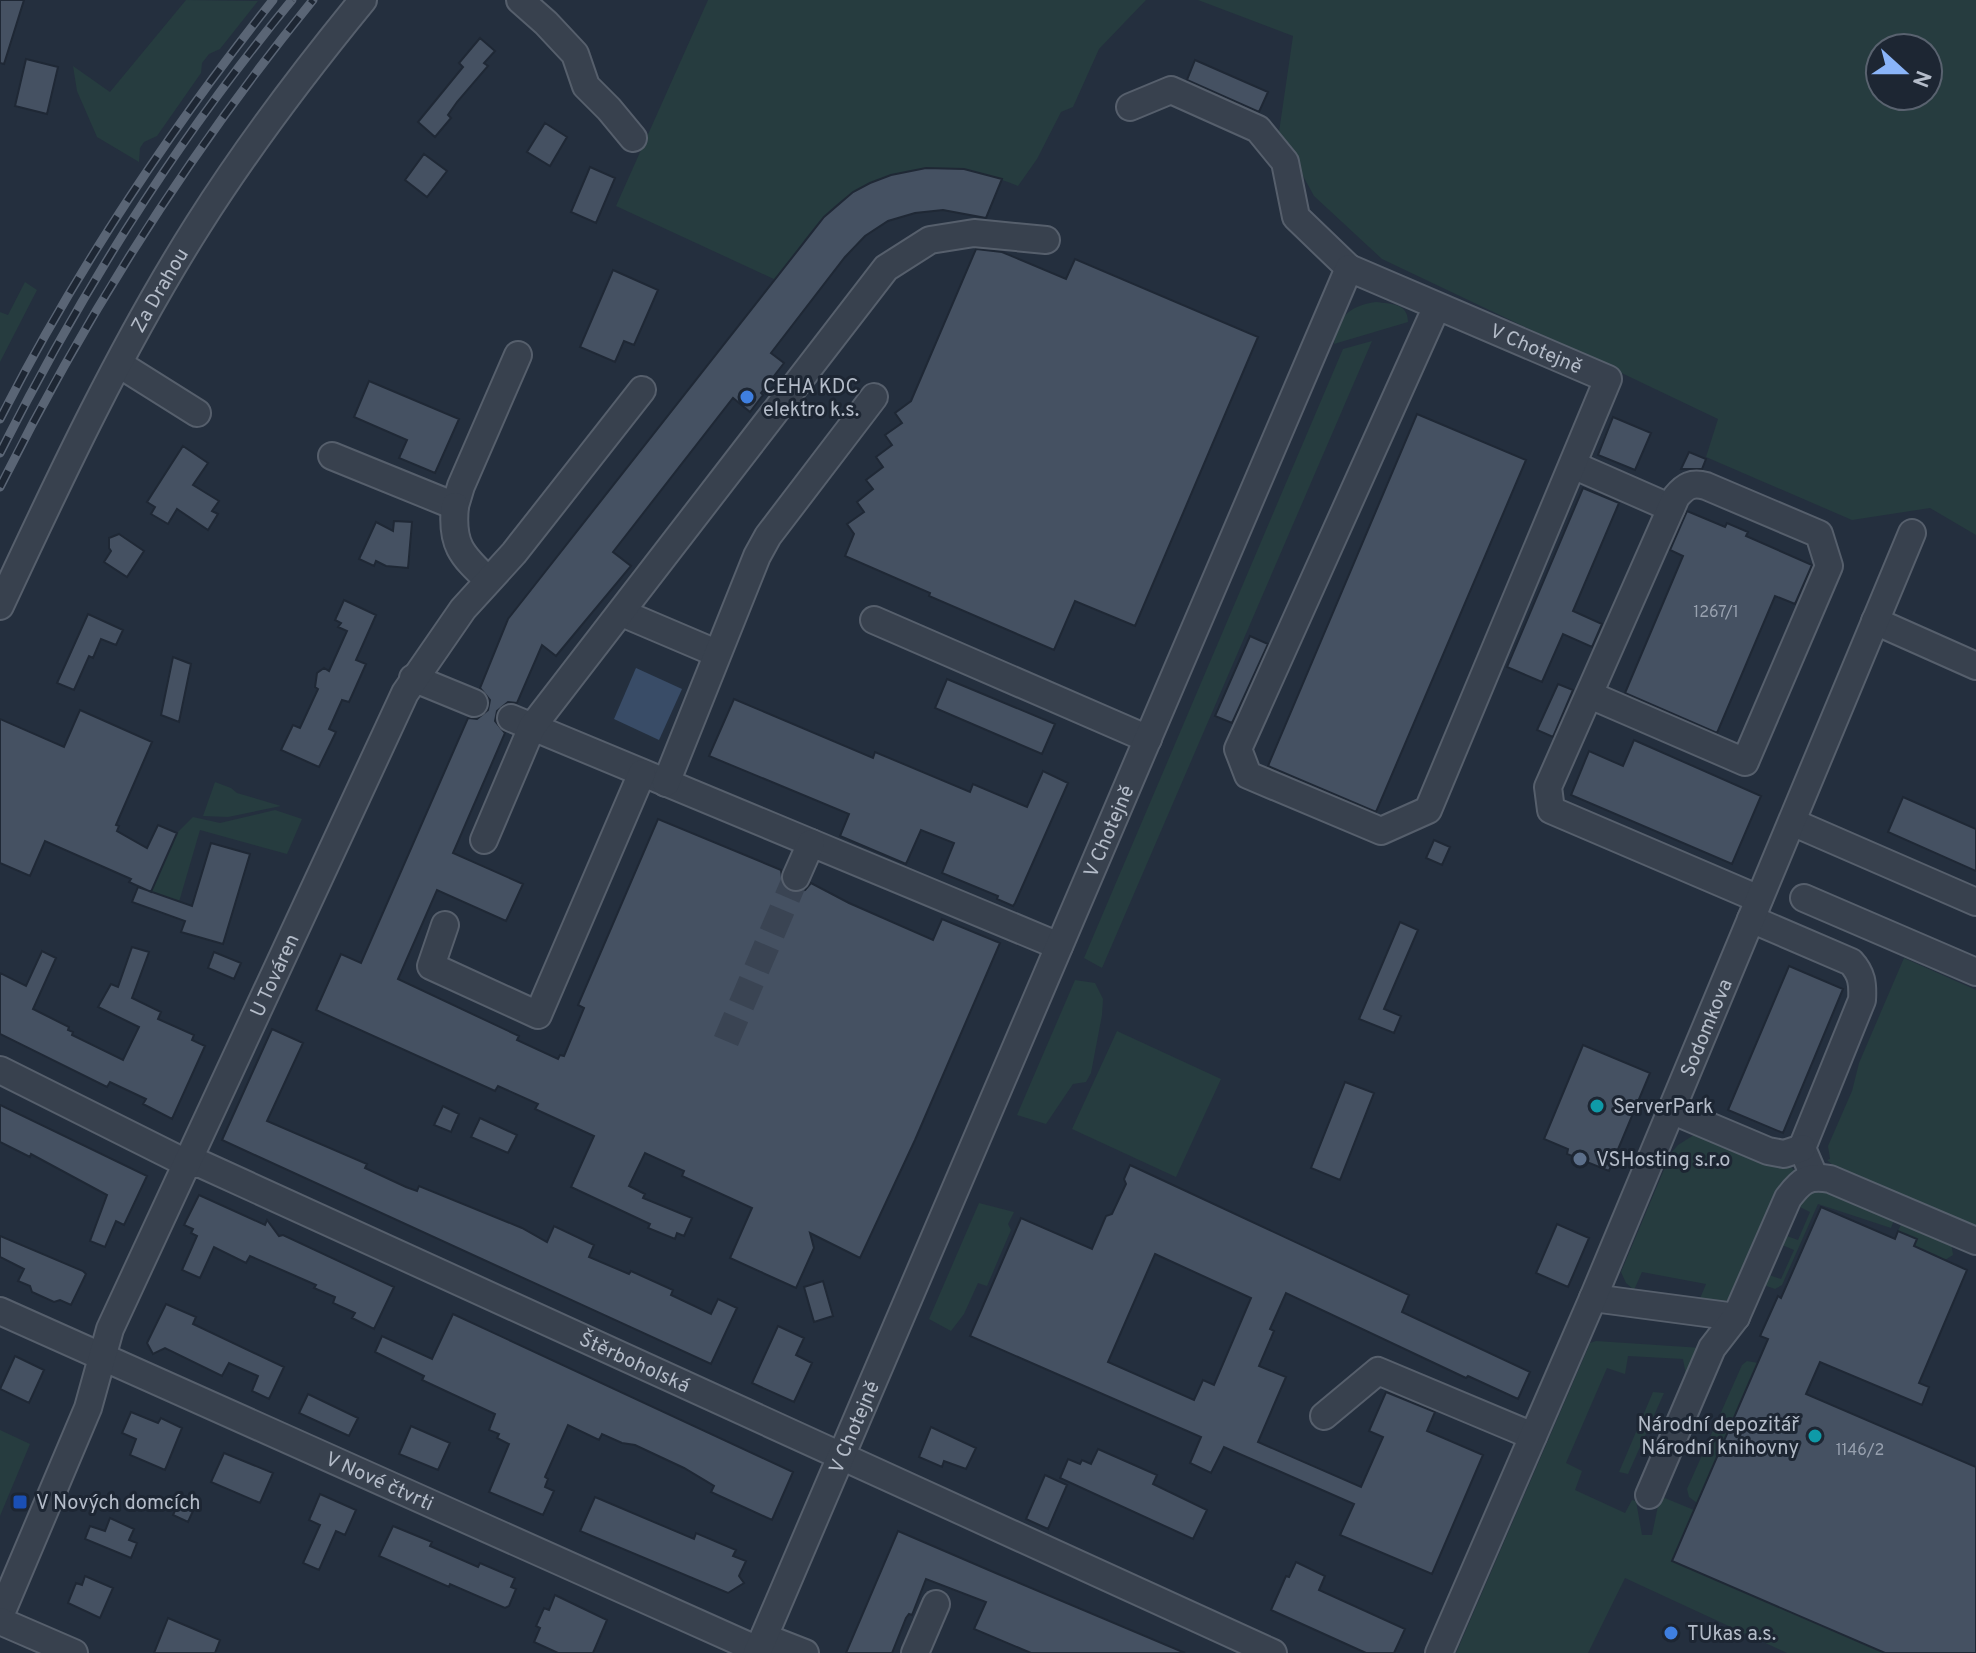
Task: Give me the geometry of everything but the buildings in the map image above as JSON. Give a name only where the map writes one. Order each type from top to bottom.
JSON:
[{"type":"street","name":"Za Drahou","points":[[0,606],[119,364],[174,264],[240,162],[363,0]]},
{"type":"street","points":[[520,0],[575,54],[586,86],[633,138]]},
{"type":"street","points":[[1130,107],[1171,90],[1258,129],[1285,162],[1296,217],[1349,268]]},
{"type":"street","points":[[484,840],[522,723],[622,613],[886,268],[930,240],[974,233],[1046,240]]},
{"type":"street","name":"V Chotejně","points":[[760,1646],[1349,268],[1608,379],[1573,465]]},
{"type":"street","points":[[1437,306],[1238,749],[1248,775],[1381,831],[1428,810],[1573,465],[1671,508]]},
{"type":"street","points":[[488,580],[461,553],[455,539],[455,506],[518,355]]},
{"type":"street","points":[[119,364],[197,413]]},
{"type":"street","name":"U Továren","points":[[0,1618],[88,1408],[116,1316],[413,678],[446,630],[514,553],[642,390]]},
{"type":"street","points":[[445,925],[431,966],[538,1015],[716,653],[757,556],[768,536],[874,397]]},
{"type":"street","points":[[332,456],[455,506]]},
{"type":"street","points":[[1590,695],[1745,762],[1829,566],[1819,534],[1706,486],[1690,485],[1682,490],[1671,508],[1548,787],[1551,810],[1755,909],[1851,962],[1860,972],[1862,1000],[1802,1148],[1814,1176]]},
{"type":"street","name":"Sodomkova","points":[[1439,1653],[1593,1298],[1912,533]]},
{"type":"street","points":[[622,613],[716,653]]},
{"type":"street","points":[[874,620],[1148,739]]},
{"type":"street","points":[[1875,621],[1976,666]]},
{"type":"street","points":[[413,678],[474,703]]},
{"type":"street","points":[[522,723],[1059,946]]},
{"type":"street","points":[[1792,822],[1976,902]]},
{"type":"street","points":[[796,877],[811,843]]},
{"type":"street","points":[[1804,898],[1976,972]]},
{"type":"street","name":"Štěrboholská","points":[[0,1070],[188,1164],[195,1163],[211,1169],[1273,1653]]},
{"type":"street","points":[[1671,1110],[1768,1151],[1784,1154],[1802,1148]]},
{"type":"street","points":[[1649,1495],[1712,1348],[1736,1317],[1788,1198],[1799,1184],[1814,1176],[1845,1185],[1976,1241]]},
{"type":"street","points":[[1593,1298],[1736,1317]]},
{"type":"street","name":"V Nové čtvrti","points":[[0,1311],[760,1646],[805,1653]]},
{"type":"street","points":[[1324,1416],[1378,1371],[1533,1436]]},
{"type":"street","points":[[915,1653],[936,1604]]},
{"type":"street","points":[[0,1618],[74,1653]]},
{"type":"green space","points":[[186,0],[258,1],[220,49],[209,54],[202,63],[201,73],[157,136],[144,142],[140,148],[139,162],[97,137],[77,91],[73,66],[110,92]]},
{"type":"green space","points":[[708,0],[1146,0],[1099,49],[1073,107],[1061,112],[1037,159],[1018,186],[993,177],[941,169],[890,175],[844,198],[805,239],[776,280],[616,206]]},
{"type":"green space","points":[[1198,0],[1976,0],[1976,535],[1930,508],[1852,520],[1706,457],[1718,419],[1382,259],[1314,196],[1279,132],[1293,36]]},
{"type":"green space","points":[[25,282],[37,290],[0,362],[0,312],[8,315]]},
{"type":"green space","points":[[1376,302],[1402,308],[1408,322],[1334,344],[1338,327],[1346,314],[1358,306]]},
{"type":"green space","points":[[1372,341],[1102,968],[1084,958],[1343,349]]},
{"type":"green space","points":[[215,782],[237,793],[281,806],[228,817],[203,816]]},
{"type":"green space","points":[[275,810],[302,819],[287,854],[200,830],[179,902],[148,890],[177,833],[193,817],[220,823]]},
{"type":"green space","points":[[1904,958],[1976,990],[1976,1229],[1837,1169],[1827,1160],[1830,1159],[1828,1146],[1852,1091],[1859,1063]]},
{"type":"green space","points":[[1075,980],[1095,983],[1103,999],[1091,1073],[1086,1082],[1073,1084],[1046,1124],[1017,1115]]},
{"type":"green space","points":[[1117,1031],[1221,1079],[1176,1177],[1072,1129]]},
{"type":"green space","points":[[1697,1133],[1795,1171],[1734,1294],[1724,1303],[1699,1301],[1706,1284],[1642,1272],[1634,1290],[1621,1272],[1671,1153]]},
{"type":"green space","points":[[1819,1188],[1895,1217],[1891,1228],[1818,1204],[1782,1285],[1775,1289],[1761,1284],[1766,1274],[1781,1279],[1794,1250],[1780,1244],[1784,1235],[1798,1240],[1810,1212],[1798,1206],[1806,1193]]},
{"type":"green space","points":[[979,1203],[1014,1212],[1008,1224],[1011,1230],[987,1286],[978,1283],[964,1314],[951,1331],[929,1319]]},
{"type":"green space","points":[[1903,1220],[1951,1242],[1953,1255],[1945,1260],[1914,1246],[1916,1239],[1898,1231]]},
{"type":"green space","points":[[1590,1343],[1702,1348],[1686,1375],[1683,1359],[1628,1356],[1625,1374],[1607,1368],[1566,1463],[1582,1471],[1575,1490],[1625,1513],[1632,1500],[1636,1501],[1642,1535],[1652,1535],[1660,1496],[1694,1510],[1672,1561],[1885,1653],[1787,1653],[1625,1578],[1588,1653],[1456,1653]]},
{"type":"green space","points":[[1747,1361],[1758,1363],[1697,1503],[1689,1497],[1687,1489],[1742,1365]]},
{"type":"green space","points":[[1653,1392],[1664,1393],[1628,1474],[1619,1472]]},
{"type":"green space","points":[[0,1430],[30,1444],[0,1516]]},
{"type":"water","points":[[636,668],[682,689],[659,740],[614,719]]},
{"type":"tunnel","points":[[726,1041],[796,877]]},
{"type":"railway","points":[[0,419],[92,255],[197,100],[273,0]]},
{"type":"railway","points":[[0,453],[64,334],[133,218],[209,107],[292,0]]},
{"type":"railway","points":[[0,487],[68,359],[143,235],[224,115],[313,0]]},
{"type":"place","name":"CEHA KDC elektro k.s.","points":[[747,397]]},
{"type":"place","name":"ServerPark","points":[[1597,1106]]},
{"type":"place","name":"VSHosting s.r.o","points":[[1580,1159]]},
{"type":"place","name":"Národní depozitář Národní knihovny","points":[[1815,1436]]},
{"type":"place","name":"V Nových domcích","points":[[20,1502]]},
{"type":"place","name":"TUkas a.s.","points":[[1671,1633]]}]
